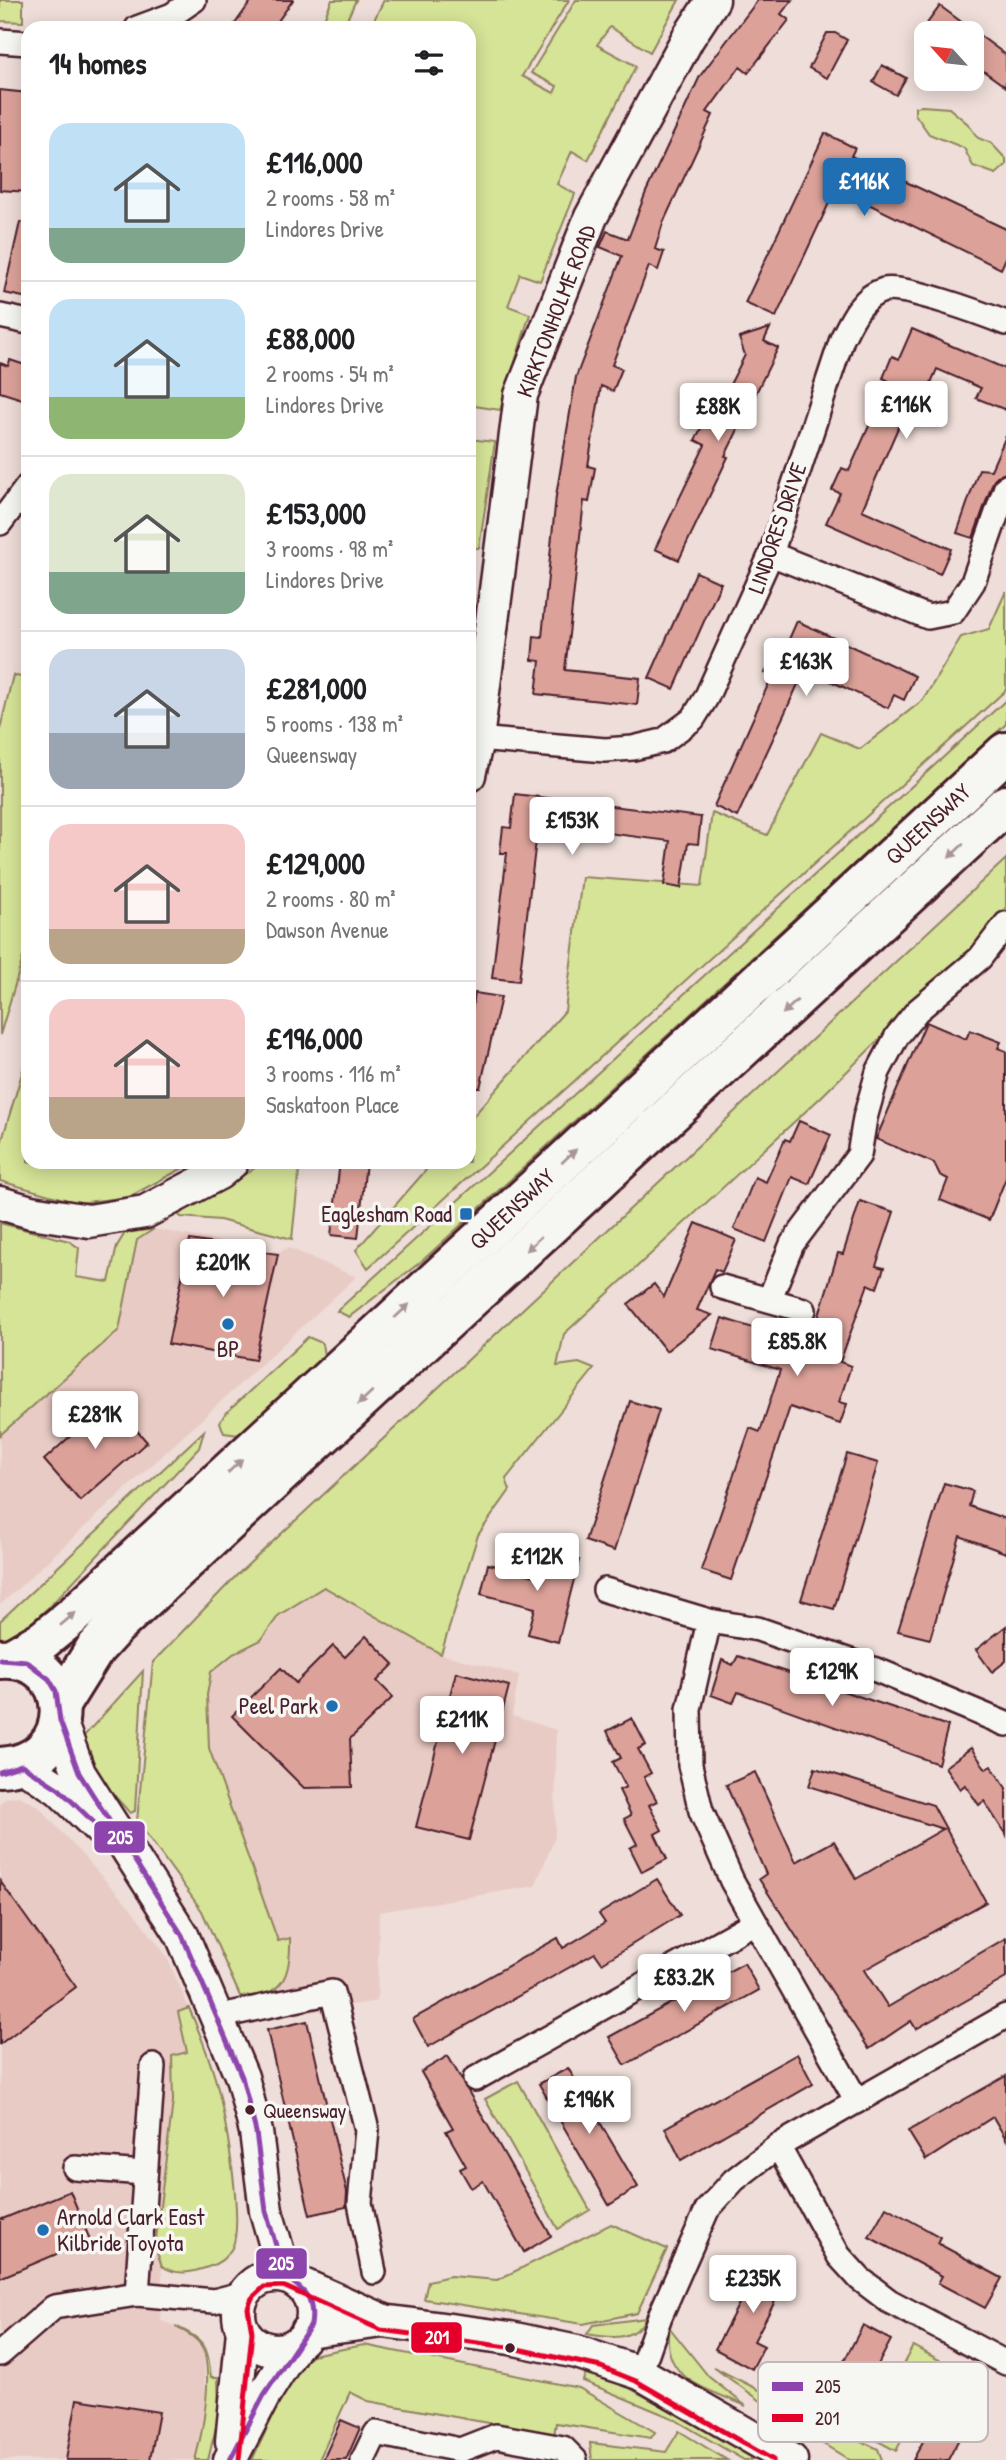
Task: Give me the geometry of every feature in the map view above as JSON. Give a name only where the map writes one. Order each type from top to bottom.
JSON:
[{"type":"highway","name":"QUEENSWAY","points":[[6,1658],[43,1640],[75,1614],[1006,752]]},
{"type":"highway","name":"QUEENSWAY","points":[[10,1768],[47,1748],[60,1713],[95,1649],[116,1626],[1006,805]]},
{"type":"highway","points":[[6,1658],[38,1668],[52,1685],[60,1713]]},
{"type":"street","points":[[155,21],[172,15],[194,0]]},
{"type":"street","name":"KIRKTONHOLME ROAD","points":[[476,744],[521,395],[591,217],[688,38],[713,0]]},
{"type":"street","points":[[0,41],[21,42]]},
{"type":"street","name":"LINDORES DRIVE","points":[[477,739],[604,750],[663,741],[692,719],[706,698],[771,554],[842,339],[854,315],[869,298],[885,289],[945,301],[1006,323]]},
{"type":"street","points":[[0,316],[21,320]]},
{"type":"street","points":[[771,554],[928,617],[953,612],[973,582],[1006,487]]},
{"type":"street","points":[[0,523],[21,495]]},
{"type":"street","points":[[771,1298],[792,1244],[859,1155],[865,1118],[878,1072],[897,1036],[917,1011],[980,958],[1006,924]]},
{"type":"street","points":[[0,1203],[31,1212],[89,1221],[145,1212],[224,1169]]},
{"type":"street","points":[[722,1286],[771,1298],[804,1310]]},
{"type":"street","points":[[605,1590],[709,1621],[758,1629],[879,1671],[1006,1724]]},
{"type":"street","points":[[709,1621],[690,1709],[690,1765],[701,1811],[732,1881],[857,2101]]},
{"type":"street","points":[[60,1713],[79,1773],[182,1935],[242,2077],[256,2132],[267,2211],[290,2279],[310,2301],[313,2313],[302,2337],[264,2395],[230,2460]]},
{"type":"street","points":[[10,1768],[59,1789],[137,1863]]},
{"type":"street","points":[[475,2079],[755,1922]]},
{"type":"street","points":[[216,2017],[332,1992],[367,2130],[360,2203],[374,2272]]},
{"type":"street","points":[[640,2373],[660,2316],[707,2210],[734,2180],[778,2146],[1006,2015]]},
{"type":"street","points":[[137,2294],[153,2066]]},
{"type":"street","points":[[778,2146],[839,2256],[860,2279],[889,2301],[1006,2363]]},
{"type":"street","points":[[75,2168],[145,2173]]},
{"type":"street","points":[[230,2460],[244,2307],[267,2211]]},
{"type":"street","points":[[244,2307],[272,2276],[290,2279],[354,2305],[383,2321]]},
{"type":"street","points":[[0,2354],[54,2307],[137,2294],[214,2301],[244,2307]]},
{"type":"street","points":[[244,2307],[251,2340],[273,2350],[302,2337],[383,2321],[510,2338],[604,2359],[640,2373],[758,2441]]},
{"type":"street","points":[[363,2460],[376,2433],[460,2450],[496,2436],[563,2448],[575,2460]]},
{"type":"street","points":[[761,2442],[792,2460]]},
{"type":"shaded area","points":[[154,1229],[278,1252],[289,1248],[356,1277],[0,1605],[0,1435],[119,1330],[137,1240]]},
{"type":"shaded area","points":[[324,1587],[441,1654],[519,1675],[512,1716],[556,1730],[555,1837],[535,1886],[379,1912],[377,2001],[263,2020],[263,1993],[274,1990],[290,1938],[278,1941],[209,1748],[207,1695],[211,1672],[233,1654],[261,1640],[279,1615]]},
{"type":"shaded area","points":[[19,1796],[38,1806],[132,1910],[166,1955],[189,2008],[178,2012],[188,2052],[172,2057],[173,2101],[155,2246],[162,2266],[161,2321],[175,2326],[197,2341],[204,2350],[206,2419],[195,2460],[0,2460],[0,1803],[6,1798]]},
{"type":"green space","points":[[0,0],[23,0],[23,21],[0,21]]},
{"type":"green space","points":[[332,0],[356,0],[346,21],[323,21]]},
{"type":"green space","points":[[384,0],[569,0],[522,76],[554,93],[557,86],[531,73],[576,0],[679,0],[650,52],[610,27],[597,45],[636,66],[588,160],[572,151],[557,184],[575,194],[540,281],[520,274],[508,306],[530,314],[500,410],[476,406],[476,21],[374,21]]},
{"type":"green space","points":[[915,107],[949,108],[968,124],[978,138],[991,143],[1006,159],[1006,165],[996,174],[973,166],[964,148],[929,134],[915,114]]},
{"type":"green space","points":[[476,440],[495,442],[479,548],[476,548]]},
{"type":"green space","points":[[1006,591],[1006,690],[368,1268],[356,1250],[427,1169],[476,1169],[476,1113],[565,1011],[582,877],[702,886],[712,813],[767,835],[821,733],[860,749],[923,700],[961,637],[989,629]]},
{"type":"green space","points":[[13,675],[21,677],[21,964],[0,1035],[0,729]]},
{"type":"green space","points":[[1006,700],[1006,724],[422,1261],[349,1317],[337,1311]]},
{"type":"green space","points":[[1006,859],[1006,915],[820,1098],[564,1334],[557,1366],[579,1363],[594,1369],[506,1479],[510,1490],[478,1535],[441,1654],[324,1587],[279,1615],[261,1640],[233,1654],[211,1672],[207,1695],[209,1748],[278,1941],[290,1938],[289,1963],[282,1982],[267,1993],[240,1996],[202,1911],[137,1821],[153,1662],[236,1576]]},
{"type":"green space","points":[[21,1076],[21,1169],[181,1169],[129,1197],[78,1203],[0,1181],[0,1147]]},
{"type":"green space","points":[[253,1169],[299,1169],[292,1239],[220,1220],[181,1217],[178,1214]]},
{"type":"green space","points":[[0,1223],[69,1241],[79,1248],[76,1277],[109,1282],[117,1246],[125,1233],[154,1229],[137,1240],[119,1330],[0,1435]]},
{"type":"green space","points":[[308,1337],[322,1343],[324,1356],[239,1435],[224,1433],[220,1422],[225,1414]]},
{"type":"green space","points":[[204,1431],[199,1448],[51,1605],[18,1635],[0,1640],[0,1621]]},
{"type":"green space","points":[[143,1671],[135,1811],[130,1813],[85,1763],[82,1738]]},
{"type":"green space","points":[[189,2008],[219,2093],[232,2164],[236,2215],[235,2235],[228,2254],[212,2266],[184,2272],[162,2266],[155,2247],[173,2101],[172,2056],[187,2052],[178,2012]]},
{"type":"green space","points":[[518,2081],[590,2210],[558,2229],[485,2099]]},
{"type":"green space","points":[[611,2224],[667,2249],[637,2313],[583,2324],[424,2299],[428,2281],[450,2276],[497,2280]]},
{"type":"green space","points":[[646,2318],[628,2335],[613,2337],[587,2334],[593,2325]]},
{"type":"green space","points":[[669,2327],[709,2377],[746,2406],[702,2387],[679,2371],[672,2360],[668,2345]]},
{"type":"green space","points":[[189,2334],[199,2340],[206,2350],[211,2377],[218,2377],[219,2415],[208,2460],[195,2460],[207,2391],[206,2363],[202,2347]]},
{"type":"green space","points":[[364,2345],[579,2388],[655,2432],[651,2438],[556,2423],[554,2435],[368,2401],[350,2392],[319,2460],[252,2460],[295,2370],[312,2355]]},
{"type":"green space","points":[[913,2346],[943,2362],[904,2362]]},
{"type":"green space","points":[[713,2367],[758,2389],[758,2399]]},
{"type":"green space","points":[[585,2374],[626,2386],[761,2460],[744,2460],[672,2418],[583,2381]]},
{"type":"green space","points":[[679,2431],[727,2460],[592,2460],[590,2443],[666,2452]]},
{"type":"green space","points":[[820,2442],[864,2442],[878,2449],[882,2460],[850,2460]]},
{"type":"green space","points":[[880,2442],[901,2442],[896,2451]]},
{"type":"building","points":[[252,0],[293,0],[278,21],[237,21]]},
{"type":"building","points":[[758,0],[792,0],[781,14],[789,20],[748,73],[740,67],[707,112],[713,115],[663,223],[655,249],[664,252],[658,270],[649,266],[612,365],[622,369],[613,391],[601,386],[588,466],[595,468],[589,502],[584,501],[565,670],[640,678],[637,705],[536,694],[540,661],[532,660],[534,636],[542,637],[556,496],[576,377],[622,256],[600,247],[607,231],[628,239],[646,192],[700,76]]},
{"type":"building","points":[[940,6],[960,21],[929,21]]},
{"type":"building","points":[[827,33],[835,33],[847,40],[827,78],[809,68]]},
{"type":"building","points":[[984,39],[1006,55],[1006,87],[984,71]]},
{"type":"building","points":[[882,65],[906,78],[896,95],[873,82]]},
{"type":"building","points":[[0,90],[21,92],[21,192],[0,190]]},
{"type":"building","points":[[825,133],[855,148],[851,156],[1006,229],[1006,258],[1001,269],[836,188],[776,317],[745,303]]},
{"type":"building","points":[[20,222],[21,222],[21,297],[4,293]]},
{"type":"building","points":[[770,328],[764,341],[778,348],[725,456],[728,457],[679,560],[655,549],[705,445],[695,440],[705,421],[710,424],[745,355],[739,338]]},
{"type":"building","points":[[912,329],[1006,369],[1006,410],[976,398],[981,388],[937,369],[915,419],[904,414],[862,510],[951,549],[940,574],[826,523],[840,493],[832,490],[842,468],[849,471],[889,381],[883,378],[892,356],[899,359]]},
{"type":"building","points":[[10,360],[21,364],[21,399],[0,392],[0,363],[8,366]]},
{"type":"building","points":[[1006,436],[1006,473],[997,476],[993,482],[973,538],[957,533],[979,469],[991,470]]},
{"type":"building","points":[[696,572],[721,583],[674,689],[649,678]]},
{"type":"building","points":[[797,621],[915,676],[904,700],[894,695],[888,708],[805,669],[737,817],[714,806],[772,676],[765,673],[776,650],[783,653]]},
{"type":"building","points":[[515,794],[701,817],[698,844],[688,843],[681,888],[664,885],[670,841],[538,824],[519,981],[492,978],[507,853],[500,853],[503,827],[511,828]]},
{"type":"building","points":[[476,993],[501,997],[480,1088],[476,1088]]},
{"type":"building","points":[[926,1022],[966,1039],[970,1030],[1001,1042],[998,1048],[1006,1051],[1006,1178],[989,1220],[940,1200],[948,1179],[940,1175],[934,1163],[876,1139]]},
{"type":"building","points":[[799,1121],[831,1135],[809,1184],[792,1177],[766,1242],[734,1229],[755,1177],[766,1182],[785,1139],[790,1141]]},
{"type":"building","points":[[339,1169],[365,1169],[358,1238],[331,1235]]},
{"type":"building","points":[[860,1201],[894,1212],[876,1266],[884,1268],[877,1288],[868,1284],[840,1362],[851,1366],[839,1402],[847,1404],[840,1424],[790,1407],[731,1580],[701,1570],[750,1428],[760,1432],[780,1370],[712,1349],[722,1318],[772,1334],[770,1340],[808,1351],[838,1253],[843,1254]]},
{"type":"building","points":[[696,1223],[736,1240],[722,1272],[715,1269],[697,1310],[712,1315],[666,1351],[628,1304],[654,1284],[664,1297]]},
{"type":"building","points":[[190,1240],[278,1254],[255,1360],[168,1344]]},
{"type":"building","points":[[110,1400],[147,1442],[80,1501],[44,1460]]},
{"type":"building","points":[[630,1401],[659,1410],[614,1551],[585,1541]]},
{"type":"building","points":[[847,1454],[878,1463],[834,1609],[801,1600]]},
{"type":"building","points":[[944,1483],[973,1491],[969,1506],[1006,1519],[1006,1553],[960,1536],[930,1639],[898,1631]]},
{"type":"building","points":[[549,1553],[579,1560],[558,1642],[528,1634],[535,1608],[481,1594],[488,1564],[543,1578]]},
{"type":"building","points":[[1006,1626],[1006,1661],[992,1672],[976,1650]]},
{"type":"building","points":[[366,1636],[394,1664],[377,1681],[393,1697],[350,1739],[352,1787],[304,1788],[232,1716],[281,1668],[296,1683],[333,1646],[345,1657]]},
{"type":"building","points":[[738,1656],[948,1726],[938,1764],[738,1692],[733,1703],[711,1695],[722,1660],[733,1665]]},
{"type":"building","points":[[456,1672],[509,1686],[469,1840],[416,1827]]},
{"type":"building","points":[[632,1718],[646,1745],[638,1749],[651,1773],[644,1777],[657,1801],[649,1805],[662,1830],[655,1834],[667,1859],[642,1872],[630,1848],[637,1844],[624,1819],[631,1815],[619,1790],[626,1787],[613,1762],[621,1758],[607,1731]]},
{"type":"building","points":[[971,1748],[986,1769],[991,1766],[1006,1788],[1006,1835],[984,1801],[979,1805],[965,1785],[960,1789],[945,1767]]},
{"type":"building","points":[[815,1768],[933,1805],[986,1902],[864,1970],[888,2007],[1006,1938],[1006,1978],[916,2029],[911,2021],[869,2049],[759,1879],[766,1874],[726,1785],[755,1772],[796,1862],[834,1841],[856,1879],[943,1829],[809,1786]]},
{"type":"building","points":[[657,1879],[680,1915],[602,1963],[595,1953],[428,2047],[413,2019],[558,1938],[563,1948],[605,1923],[599,1914]]},
{"type":"building","points":[[0,1881],[76,1987],[0,2044]]},
{"type":"building","points":[[744,1963],[759,1990],[625,2065],[609,2037]]},
{"type":"building","points":[[307,2021],[347,2192],[346,2207],[310,2215],[267,2030]]},
{"type":"building","points":[[797,2054],[813,2084],[681,2160],[665,2128]]},
{"type":"building","points":[[448,2056],[551,2236],[524,2252],[483,2181],[471,2188],[460,2169],[466,2166],[446,2131],[453,2128],[421,2072]]},
{"type":"building","points":[[568,2068],[638,2187],[609,2205],[539,2084]]},
{"type":"building","points":[[1006,2076],[1006,2139],[993,2117],[926,2160],[908,2131]]},
{"type":"building","name":"Arnold Clark East Kilbride Toyota","points":[[70,2191],[90,2240],[0,2278],[0,2220]]},
{"type":"building","points":[[886,2207],[940,2237],[937,2243],[1002,2278],[985,2308],[938,2283],[942,2276],[869,2237]]},
{"type":"building","points":[[763,2258],[790,2273],[754,2341],[764,2346],[752,2369],[715,2349]]},
{"type":"building","points":[[863,2325],[891,2340],[879,2362],[843,2362]]},
{"type":"building","points":[[77,2399],[159,2412],[150,2460],[66,2460]]},
{"type":"building","points":[[341,2420],[360,2428],[346,2460],[323,2460]]},
{"type":"building","points":[[923,2442],[957,2442],[948,2460],[913,2460]]},
{"type":"transit line","name":"205","points":[[0,1659],[26,1661],[49,1679],[56,1691],[60,1721],[79,1773],[182,1935],[242,2077],[256,2132],[266,2211],[285,2277],[298,2286],[310,2302],[311,2325],[264,2395],[230,2460]]},
{"type":"transit line","name":"205","points":[[0,1772],[22,1765],[59,1789],[106,1834]]},
{"type":"transit line","name":"201","points":[[239,2460],[252,2332],[248,2308],[252,2298],[264,2287],[283,2286],[381,2330],[508,2347],[601,2367],[636,2381],[773,2460]]},
{"type":"place","name":"Eaglesham Road","points":[[466,1214]]},
{"type":"place","name":"BP","points":[[228,1324]]},
{"type":"place","name":"Peel Park","points":[[332,1706]]},
{"type":"place","name":"Queensway","points":[[250,2110]]},
{"type":"place","name":"Arnold Clark East Kilbride Toyota","points":[[43,2230]]}]
